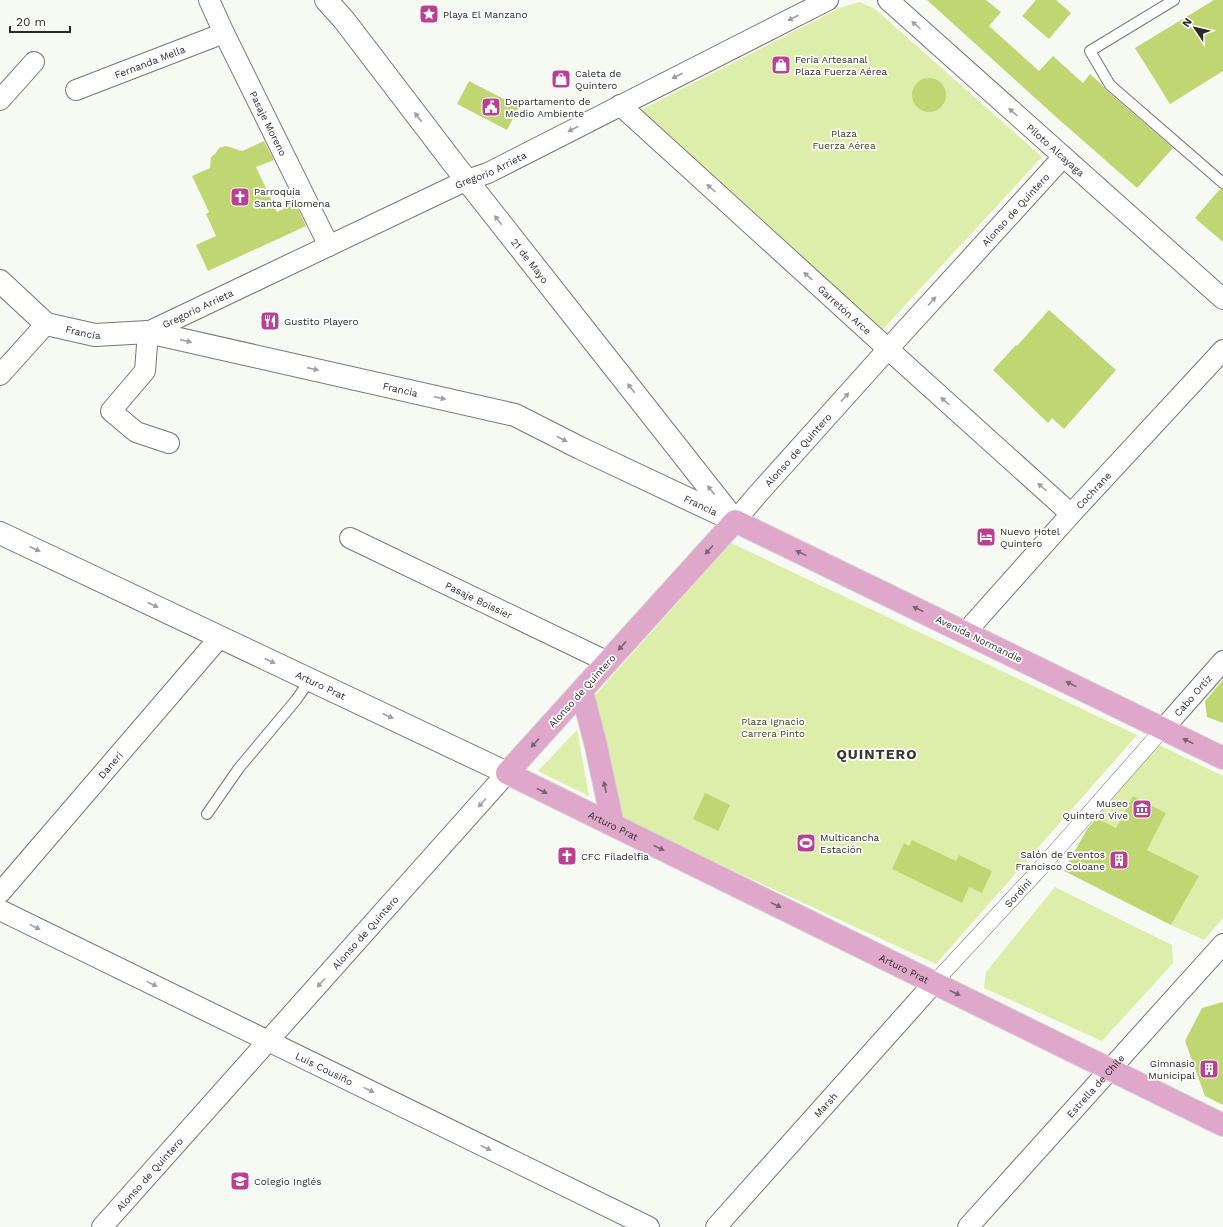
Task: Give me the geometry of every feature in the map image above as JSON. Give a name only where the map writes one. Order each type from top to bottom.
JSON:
[{"type":"main road","name":"Avenida Normandie","points":[[735,521],[1223,758]]},
{"type":"main road","name":"Alonso de Quintero","points":[[508,773],[735,521]]},
{"type":"main road","points":[[582,691],[596,746],[613,825]]},
{"type":"main road","name":"Arturo Prat","points":[[508,773],[1223,1126]]},
{"type":"street","name":"Pasaje Moreno","points":[[209,0],[329,246]]},
{"type":"street","name":"21 de Mayo","points":[[326,0],[344,20],[467,180],[735,521]]},
{"type":"street","name":"Gregorio Arrieta","points":[[148,332],[467,180],[488,173],[828,0]]},
{"type":"street","name":"Piloto Alcayaga","points":[[888,0],[1223,299]]},
{"type":"street","name":"Fernanda Mella","points":[[76,90],[224,33]]},
{"type":"street","points":[[0,100],[34,62]]},
{"type":"street","name":"Garretón Arce","points":[[620,105],[1071,514]]},
{"type":"street","name":"Alonso de Quintero","points":[[735,521],[888,349],[1063,157]]},
{"type":"street","points":[[0,281],[46,324],[0,375]]},
{"type":"street","name":"Francia","points":[[46,324],[95,335],[148,332],[515,415],[580,448],[735,521]]},
{"type":"street","points":[[148,332],[145,371],[110,411],[136,432],[169,443]]},
{"type":"street","name":"Cochrane","points":[[965,632],[1071,514],[1223,350]]},
{"type":"street","name":"Arturo Prat","points":[[0,533],[508,773]]},
{"type":"street","name":"Pasaje Boissier","points":[[350,538],[608,662]]},
{"type":"street","name":"Daneri","points":[[0,893],[220,637]]},
{"type":"street","name":"Cabo Ortiz","points":[[1163,729],[1223,662]]},
{"type":"street","name":"Sordini","points":[[934,983],[1039,870],[1163,729]]},
{"type":"street","name":"Alonso de Quintero","points":[[102,1227],[508,773]]},
{"type":"street","name":"Luis Cousiño","points":[[0,910],[649,1227]]},
{"type":"street","name":"Estrella de Chile","points":[[968,1227],[1223,944]]},
{"type":"street","name":"Marsh","points":[[716,1227],[934,983]]},
{"type":"lane","points":[[1174,0],[1090,51],[1110,85],[1223,183]]},
{"type":"lane","points":[[207,814],[239,768],[296,700],[310,680]]},
{"type":"green space","name":"Plaza Fuerza Aérea","points":[[860,2],[875,9],[1042,157],[883,329],[637,112],[842,7]]},
{"type":"green space","name":"Plaza Ignacio Carrera Pinto","points":[[731,543],[1137,735],[936,964],[621,819],[590,701]]},
{"type":"green space","points":[[577,730],[589,796],[538,771]]},
{"type":"green space","points":[[1157,744],[1223,776],[1223,918],[1204,940],[1171,925],[1198,876],[1147,850],[1166,813],[1133,796],[1116,828],[1096,818]]},
{"type":"green space","points":[[1055,887],[1172,945],[1173,963],[1102,1041],[984,988],[986,972]]},
{"type":"building","points":[[927,0],[986,0],[1001,12],[989,26],[1039,71],[1053,56],[1083,83],[1090,74],[1106,90],[1173,148],[1137,188]]},
{"type":"building","points":[[1036,0],[1056,0],[1071,13],[1049,39],[1022,16]]},
{"type":"building","points":[[1214,0],[1223,0],[1223,71],[1170,104],[1135,48]]},
{"type":"building","points":[[932,78],[941,83],[945,88],[945,102],[941,107],[936,111],[926,112],[922,111],[913,102],[912,92],[913,88],[922,79]]},
{"type":"building","name":"Departamento de Medio Ambiente","points":[[469,81],[519,107],[507,130],[457,104]]},
{"type":"building","name":"Parroquia Santa Filomena","points":[[264,141],[274,160],[256,167],[277,212],[295,203],[306,226],[208,271],[196,245],[216,236],[206,214],[209,212],[192,176],[210,168],[211,157],[219,148],[226,146],[242,151]]},
{"type":"building","points":[[1220,189],[1223,189],[1223,242],[1195,218]]},
{"type":"building","points":[[1049,310],[1116,370],[1064,429],[1052,418],[1048,423],[993,370]]},
{"type":"building","points":[[1223,680],[1223,723],[1207,717],[1205,701]]},
{"type":"building","points":[[705,793],[730,805],[718,831],[693,819]]},
{"type":"building","name":"Salón de Eventos Francisco Coloane","points":[[1133,796],[1166,813],[1147,850],[1199,876],[1171,925],[1064,871],[1087,829],[1097,818],[1116,828]]},
{"type":"building","points":[[912,840],[956,861],[959,855],[992,871],[982,893],[969,887],[962,903],[892,869],[904,843],[909,846]]},
{"type":"building","name":"Gimnasio Municipal","points":[[1223,1002],[1223,1105],[1205,1096],[1185,1041],[1202,1008]]},
{"type":"place","name":"Playa El Manzano","points":[[429,14]]},
{"type":"place","name":"Feria Artesanal Plaza Fuerza Aérea","points":[[781,65]]},
{"type":"place","name":"Caleta de Quintero","points":[[561,79]]},
{"type":"place","name":"Departamento de Medio Ambiente","points":[[491,107]]},
{"type":"place","name":"Parroquia Santa Filomena","points":[[240,197]]},
{"type":"place","name":"Gustito Playero","points":[[270,321]]},
{"type":"place","name":"Nuevo Hotel Quintero","points":[[986,537]]},
{"type":"place","name":"Museo Quintero Vive","points":[[1142,809]]},
{"type":"place","name":"Multicancha Estación","points":[[806,843]]},
{"type":"place","name":"CFC Filadelfia","points":[[567,856]]},
{"type":"place","name":"Salón de Eventos Francisco Coloane","points":[[1119,860]]},
{"type":"place","name":"Gimnasio Municipal","points":[[1209,1069]]},
{"type":"place","name":"Colegio Inglés","points":[[240,1181]]},
{"type":"district","name":"QUINTERO","points":[[877,754]]}]
